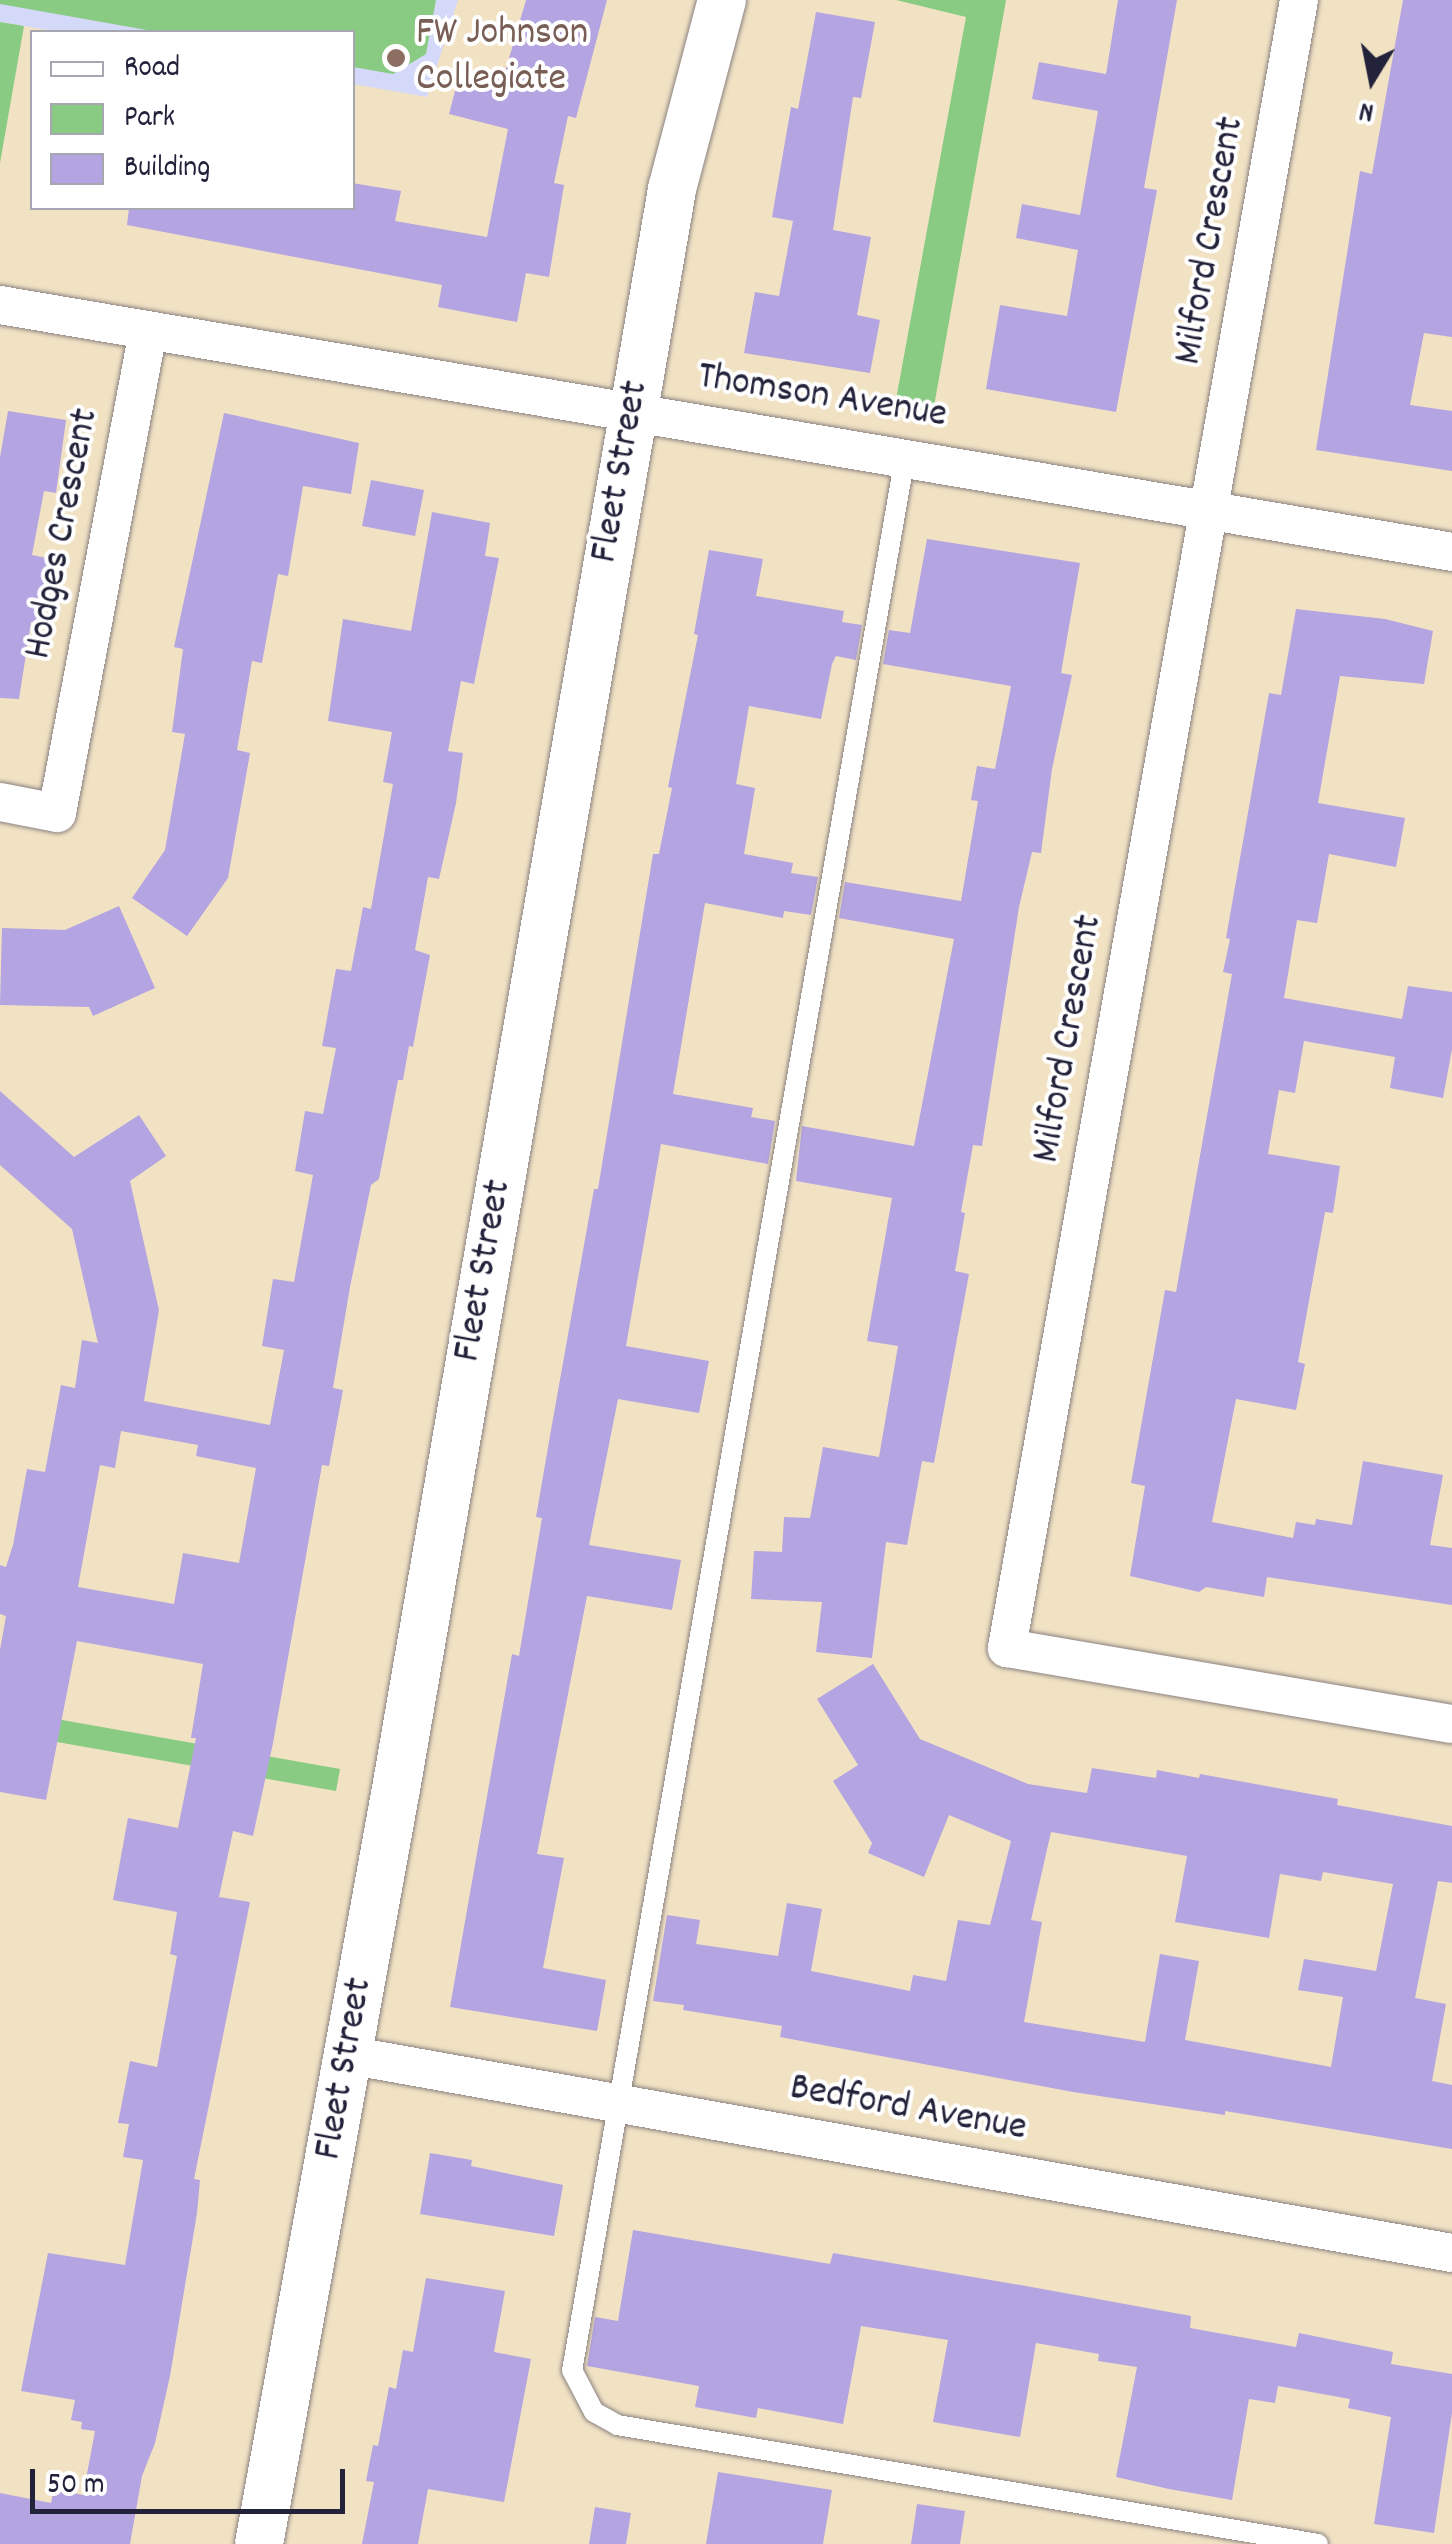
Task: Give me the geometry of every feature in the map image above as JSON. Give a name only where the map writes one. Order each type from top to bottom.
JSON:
[{"type":"street","name":"Fleet Street","points":[[259,2544],[348,2055],[672,189],[722,0]]},
{"type":"street","name":"Milford Crescent","points":[[1299,0],[1007,1648],[1452,1724]]},
{"type":"street","name":"Thomson Avenue","points":[[0,305],[1212,508],[1452,552]]},
{"type":"street","name":"Hodges Crescent","points":[[0,802],[57,813],[148,332]]},
{"type":"street","name":"Bedford Avenue","points":[[348,2055],[1452,2254]]},
{"type":"lane","points":[[905,458],[615,2104],[572,2370],[594,2412],[617,2425],[1318,2544]]},
{"type":"shaded area","name":"FW Johnson Collegiate","points":[[0,0],[458,0],[427,97],[355,84],[355,30],[48,30],[0,22]]},
{"type":"green space","name":"FW Johnson Collegiate","points":[[0,0],[436,0],[426,54],[393,74],[355,67],[355,30],[147,30],[0,4]]},
{"type":"green space","points":[[896,0],[1006,0],[933,412],[895,405],[966,17]]},
{"type":"green space","points":[[0,22],[24,26],[0,163]]},
{"type":"green space","points":[[0,1709],[340,1769],[336,1791],[0,1732]]},
{"type":"building","points":[[526,0],[607,0],[576,118],[568,116],[554,183],[564,185],[549,277],[526,273],[517,322],[438,307],[442,285],[127,225],[129,210],[355,210],[355,183],[401,191],[395,221],[487,237],[508,129],[449,114],[461,68],[503,79]]},
{"type":"building","points":[[1118,0],[1177,0],[1144,188],[1157,190],[1116,412],[986,389],[1000,305],[1067,316],[1078,250],[1016,238],[1022,204],[1080,215],[1098,111],[1032,99],[1039,62],[1106,74]]},
{"type":"building","points":[[1403,0],[1452,0],[1452,337],[1424,333],[1410,405],[1452,411],[1452,471],[1316,450],[1360,171],[1372,174]]},
{"type":"building","points":[[816,12],[875,22],[861,98],[853,97],[833,230],[871,237],[857,315],[880,320],[870,373],[744,353],[755,292],[779,296],[793,221],[772,217],[791,107],[798,109]]},
{"type":"building","points":[[8,411],[66,420],[56,493],[44,491],[32,555],[52,559],[41,624],[31,622],[19,699],[0,698],[0,457]]},
{"type":"building","points":[[224,413],[359,443],[351,494],[303,486],[288,576],[278,574],[262,663],[252,661],[237,750],[250,753],[228,878],[187,936],[132,898],[165,850],[185,734],[172,732],[183,649],[174,647]]},
{"type":"building","points":[[371,480],[424,490],[415,536],[362,526]]},
{"type":"building","points":[[432,512],[490,523],[485,556],[499,558],[474,684],[461,681],[448,751],[463,753],[439,879],[428,877],[415,950],[430,955],[413,1047],[409,1046],[403,1080],[398,1080],[379,1179],[371,1185],[350,1287],[333,1388],[343,1390],[329,1466],[322,1465],[253,1836],[233,1831],[219,1897],[250,1902],[194,2179],[200,2180],[197,2213],[155,2443],[142,2476],[130,2544],[0,2544],[0,2493],[51,2503],[54,2489],[83,2495],[95,2431],[81,2429],[82,2422],[71,2420],[75,2400],[21,2391],[48,2253],[125,2265],[143,2160],[123,2157],[129,2124],[118,2123],[130,2061],[157,2067],[177,1956],[170,1954],[177,1912],[113,1900],[128,1818],[178,1828],[196,1738],[191,1738],[203,1664],[77,1641],[46,1800],[0,1792],[0,1650],[6,1616],[0,1614],[0,1565],[6,1567],[13,1545],[27,1469],[45,1472],[61,1385],[75,1388],[82,1340],[98,1343],[72,1229],[0,1165],[0,1091],[74,1157],[139,1115],[166,1156],[130,1181],[159,1310],[144,1401],[270,1425],[284,1350],[262,1346],[273,1279],[294,1282],[313,1175],[295,1171],[305,1111],[323,1114],[336,1048],[322,1046],[336,969],[351,971],[363,907],[371,909],[393,784],[383,782],[392,732],[328,721],[343,619],[411,631]],"holes":[[[121,1431],[198,1445],[196,1456],[256,1468],[239,1563],[183,1553],[174,1604],[78,1587],[100,1465],[115,1468]]]},
{"type":"building","points":[[927,539],[1080,563],[1061,673],[1072,675],[1052,769],[1041,853],[1032,852],[1019,907],[982,1146],[973,1145],[961,1212],[965,1213],[955,1271],[969,1274],[934,1463],[922,1461],[907,1545],[886,1542],[872,1658],[816,1652],[822,1602],[751,1599],[754,1551],[782,1552],[784,1517],[810,1518],[823,1447],[879,1457],[898,1346],[867,1341],[892,1198],[796,1181],[802,1126],[914,1146],[954,939],[839,918],[845,882],[961,901],[978,801],[971,800],[977,766],[995,769],[1011,686],[883,664],[889,630],[910,633]]},
{"type":"building","points":[[709,550],[763,559],[756,596],[844,611],[842,622],[862,625],[856,660],[836,656],[832,664],[821,719],[749,706],[736,784],[755,788],[744,854],[793,863],[791,873],[818,877],[811,915],[784,911],[783,918],[705,903],[673,1094],[753,1108],[751,1117],[775,1121],[768,1164],[661,1144],[626,1346],[709,1361],[699,1413],[618,1399],[589,1545],[681,1560],[672,1610],[587,1596],[537,1854],[564,1858],[543,1968],[606,1980],[597,2031],[450,2007],[512,1654],[519,1656],[542,1518],[536,1517],[594,1189],[598,1189],[653,854],[659,854],[672,788],[668,787],[698,635],[694,634]]},
{"type":"building","points":[[1296,609],[1385,619],[1433,631],[1424,684],[1340,676],[1318,803],[1405,818],[1396,867],[1329,854],[1317,923],[1297,920],[1284,998],[1402,1019],[1408,986],[1452,992],[1452,1049],[1443,1098],[1390,1088],[1395,1057],[1304,1041],[1295,1093],[1279,1090],[1268,1154],[1340,1166],[1333,1213],[1325,1212],[1298,1362],[1305,1364],[1296,1410],[1236,1399],[1212,1522],[1293,1538],[1296,1522],[1315,1525],[1316,1519],[1352,1525],[1363,1461],[1443,1475],[1430,1545],[1452,1548],[1452,1605],[1267,1577],[1264,1597],[1206,1587],[1199,1592],[1130,1576],[1145,1486],[1131,1483],[1165,1290],[1176,1292],[1232,974],[1223,972],[1230,939],[1226,938],[1269,693],[1281,695]]},
{"type":"building","points":[[119,906],[155,988],[93,1016],[89,1007],[0,1005],[2,928],[65,930]]},
{"type":"building","points":[[873,1664],[920,1739],[1028,1784],[1087,1793],[1092,1768],[1156,1778],[1157,1770],[1199,1778],[1200,1774],[1338,1799],[1337,1805],[1452,1826],[1452,1883],[1438,1881],[1415,1998],[1446,2004],[1432,2081],[1452,2085],[1452,2149],[1225,2111],[1225,2115],[1073,2092],[780,2037],[782,2026],[683,2010],[684,2005],[653,2001],[667,1915],[700,1920],[696,1944],[778,1956],[787,1903],[822,1909],[811,1971],[910,1991],[913,1975],[946,1981],[958,1920],[990,1925],[1011,1841],[949,1815],[924,1877],[868,1853],[872,1843],[833,1781],[858,1765],[817,1699]],"holes":[[[1051,1832],[1187,1856],[1175,1922],[1269,1938],[1280,1874],[1321,1881],[1323,1872],[1393,1884],[1376,1971],[1304,1959],[1298,1990],[1343,1997],[1331,2067],[1185,2040],[1199,1961],[1160,1954],[1145,2042],[1024,2022],[1042,1922],[1031,1920]]]},
{"type":"building","points":[[430,2153],[472,2160],[471,2166],[563,2185],[554,2236],[420,2214]]},
{"type":"building","points":[[633,2230],[830,2264],[833,2253],[1026,2286],[1191,2316],[1190,2328],[1296,2347],[1299,2333],[1393,2352],[1391,2364],[1452,2374],[1452,2413],[1434,2533],[1374,2524],[1391,2417],[1348,2408],[1350,2399],[1278,2386],[1275,2403],[1249,2399],[1232,2500],[1116,2477],[1137,2367],[1098,2361],[1099,2354],[1036,2343],[1020,2437],[933,2422],[948,2340],[861,2326],[843,2424],[758,2408],[756,2418],[695,2407],[699,2386],[587,2366],[595,2317],[618,2321]]},
{"type":"building","points":[[426,2278],[505,2291],[494,2352],[531,2359],[504,2502],[428,2489],[418,2544],[362,2544],[374,2482],[366,2481],[373,2445],[378,2446],[389,2387],[396,2389],[403,2350],[413,2352]]},
{"type":"building","points":[[718,2472],[832,2490],[823,2544],[706,2544]]},
{"type":"building","points":[[917,2504],[965,2511],[960,2544],[911,2544]]},
{"type":"building","points":[[595,2507],[631,2513],[626,2544],[589,2544]]},
{"type":"place","name":"FW Johnson Collegiate","points":[[396,58]]}]
